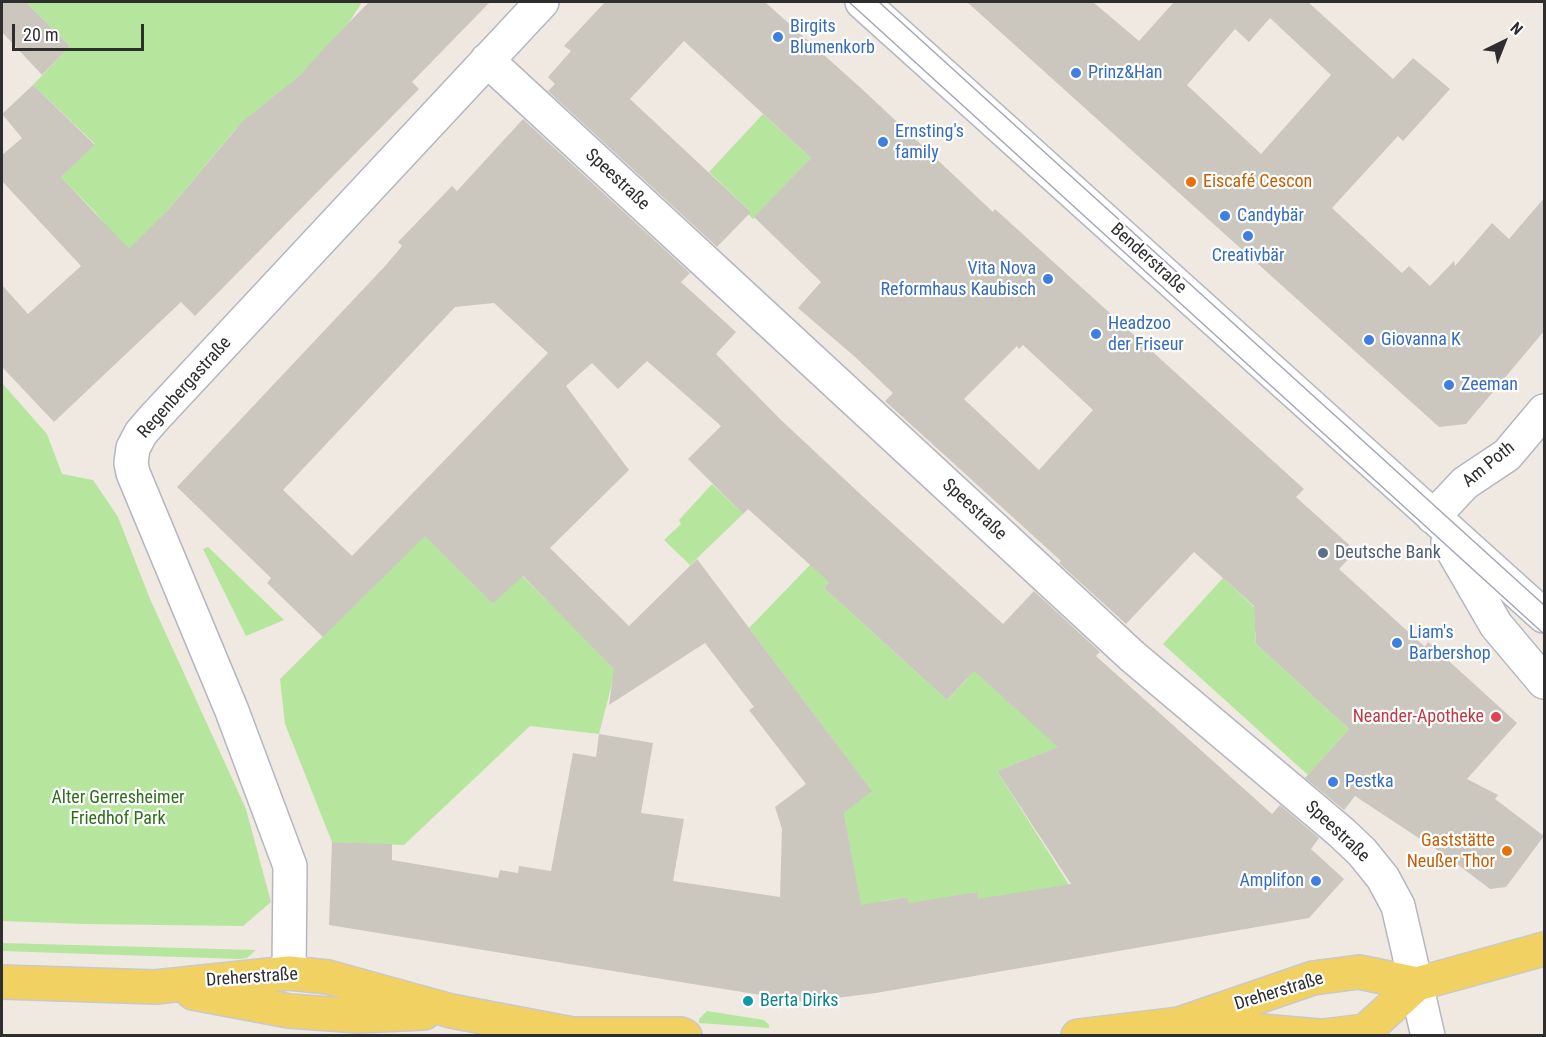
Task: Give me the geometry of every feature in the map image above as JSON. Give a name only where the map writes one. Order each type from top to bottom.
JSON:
[{"type":"main road","name":"Dreherstraße","points":[[1179,1024],[1313,978],[1359,972],[1416,984],[1545,949]]},
{"type":"main road","name":"Dreherstraße","points":[[2,982],[155,987],[289,973],[327,977],[451,1011],[574,1035],[685,1035]]},
{"type":"main road","name":"Dreherstraße","points":[[1078,1035],[1179,1024],[1321,1035],[1365,1031],[1416,984]]},
{"type":"main road","name":"Dreherstraße","points":[[155,987],[289,1011],[359,1016],[451,1011]]},
{"type":"street","name":"Regenbergastraße","points":[[289,973],[290,866],[232,711],[133,473],[131,463],[134,447],[141,433],[154,418],[542,2]]},
{"type":"street","name":"Benderstraße","points":[[862,2],[1545,616]]},
{"type":"street","name":"Speestraße","points":[[487,60],[1132,656],[1362,852],[1383,878],[1398,906],[1428,1035]]},
{"type":"street","name":"Am Poth","points":[[1433,517],[1465,483],[1507,455],[1545,411]]},
{"type":"street","name":"Benderstraße","points":[[1433,517],[1496,625],[1545,682]]},
{"type":"green space","points":[[26,2],[362,2],[350,21],[300,75],[234,131],[168,210],[136,258],[61,177],[95,144],[33,85],[70,46]]},
{"type":"green space","points":[[763,114],[811,158],[753,219],[748,214],[750,211],[709,172]]},
{"type":"green space","name":"Alter Gerresheimer Friedhof Park","points":[[2,383],[47,434],[62,474],[93,480],[118,517],[150,599],[246,809],[271,902],[243,926],[2,921]]},
{"type":"green space","points":[[549,412],[453,563],[493,604],[522,576],[616,668],[599,734],[530,726],[404,845],[332,842],[285,724],[280,679]]},
{"type":"green space","points":[[712,484],[743,514],[690,565],[664,540],[681,524],[679,520]]},
{"type":"green space","points":[[208,547],[284,620],[246,636],[203,549]]},
{"type":"green space","points":[[812,563],[831,580],[824,588],[947,700],[967,679],[961,672],[975,671],[1002,696],[1082,738],[997,771],[1073,891],[1047,888],[978,901],[976,892],[909,905],[907,897],[882,901],[862,915],[844,813],[871,790],[749,628]]},
{"type":"green space","points":[[1223,578],[1267,619],[1255,632],[1256,644],[1349,729],[1308,775],[1163,644]]},
{"type":"green space","points":[[2,943],[256,950],[247,958],[240,959],[2,951]]},
{"type":"green space","points":[[707,1011],[764,1020],[769,1028],[699,1023],[699,1019]]},
{"type":"building","points":[[2,2],[26,2],[70,46],[42,75],[2,32]]},
{"type":"building","points":[[369,2],[490,2],[412,82],[419,89],[195,316],[181,302],[54,422],[2,367],[2,285],[28,314],[81,266],[2,181],[2,155],[22,138],[2,114],[33,85],[95,145],[61,177],[129,249],[168,210],[242,122],[300,75]]},
{"type":"building","points":[[605,2],[765,2],[993,212],[995,209],[1304,489],[1296,497],[1356,551],[1339,569],[1425,647],[1428,642],[1517,723],[1467,779],[1498,795],[1495,799],[1544,836],[1506,887],[1490,889],[1449,858],[1355,796],[1344,810],[1305,778],[1349,729],[1256,644],[1254,606],[1194,552],[1126,624],[1059,563],[1061,561],[885,401],[893,393],[798,308],[821,282],[754,217],[811,158],[684,41],[630,99],[751,212],[717,247],[548,91],[555,84],[548,77],[571,51],[564,46]],"holes":[[[1023,345],[1093,410],[1039,470],[964,399],[1017,346],[1019,349]]]},
{"type":"building","points":[[967,2],[1093,2],[1139,41],[1174,2],[1308,2],[1393,79],[1413,58],[1450,89],[1403,141],[1398,136],[1332,208],[1402,273],[1409,266],[1430,286],[1454,261],[1455,266],[1492,223],[1509,239],[1545,197],[1545,330],[1466,424],[1439,427]],"holes":[[[1270,18],[1331,75],[1261,154],[1187,85],[1235,29],[1249,42]]]},
{"type":"building","points":[[523,119],[690,273],[681,282],[736,332],[716,354],[781,420],[871,504],[1003,624],[1034,591],[1100,652],[1096,656],[1272,814],[1280,805],[1319,838],[1311,849],[1344,879],[1309,918],[876,993],[804,1002],[329,925],[332,842],[392,844],[392,860],[498,878],[500,870],[518,873],[519,866],[551,871],[573,753],[596,757],[599,734],[653,743],[641,813],[684,819],[673,881],[780,897],[782,829],[775,807],[806,784],[749,710],[754,707],[705,643],[609,705],[614,669],[523,576],[493,604],[425,536],[323,637],[267,583],[271,578],[177,487],[386,265],[402,246],[398,242],[452,186],[457,191]],"holes":[[[494,303],[548,353],[352,556],[283,490],[455,307]],[[647,361],[721,426],[688,459],[743,514],[748,509],[829,582],[824,588],[947,700],[974,671],[1058,747],[997,771],[1071,884],[978,899],[977,892],[909,903],[907,897],[861,905],[844,813],[872,791],[697,559],[629,626],[550,548],[629,470],[566,386],[592,363],[618,389]]]},
{"type":"tram line","points":[[849,2],[1544,634]]},
{"type":"tram line","points":[[879,2],[1544,605]]},
{"type":"place","name":"Birgits Blumenkorb","points":[[778,37]]},
{"type":"place","name":"Prinz&Han","points":[[1076,73]]},
{"type":"place","name":"Ernsting's family","points":[[883,142]]},
{"type":"place","name":"Eiscafé Cescon","points":[[1191,182]]},
{"type":"place","name":"Candybär","points":[[1225,216]]},
{"type":"place","name":"Creativbär","points":[[1248,236]]},
{"type":"place","name":"Vita Nova Reformhaus Kaubisch","points":[[1048,279]]},
{"type":"place","name":"Headzoo der Friseur","points":[[1096,334]]},
{"type":"place","name":"Giovanna K","points":[[1369,340]]},
{"type":"place","name":"Zeeman","points":[[1449,385]]},
{"type":"place","name":"Deutsche Bank","points":[[1323,553]]},
{"type":"place","name":"Liam's Barbershop","points":[[1397,643]]},
{"type":"place","name":"Neander-Apotheke","points":[[1496,717]]},
{"type":"place","name":"Pestka","points":[[1333,782]]},
{"type":"place","name":"Gaststätte Neußer Thor","points":[[1507,851]]},
{"type":"place","name":"Amplifon","points":[[1316,881]]},
{"type":"place","name":"Berta Dirks","points":[[748,1001]]}]
